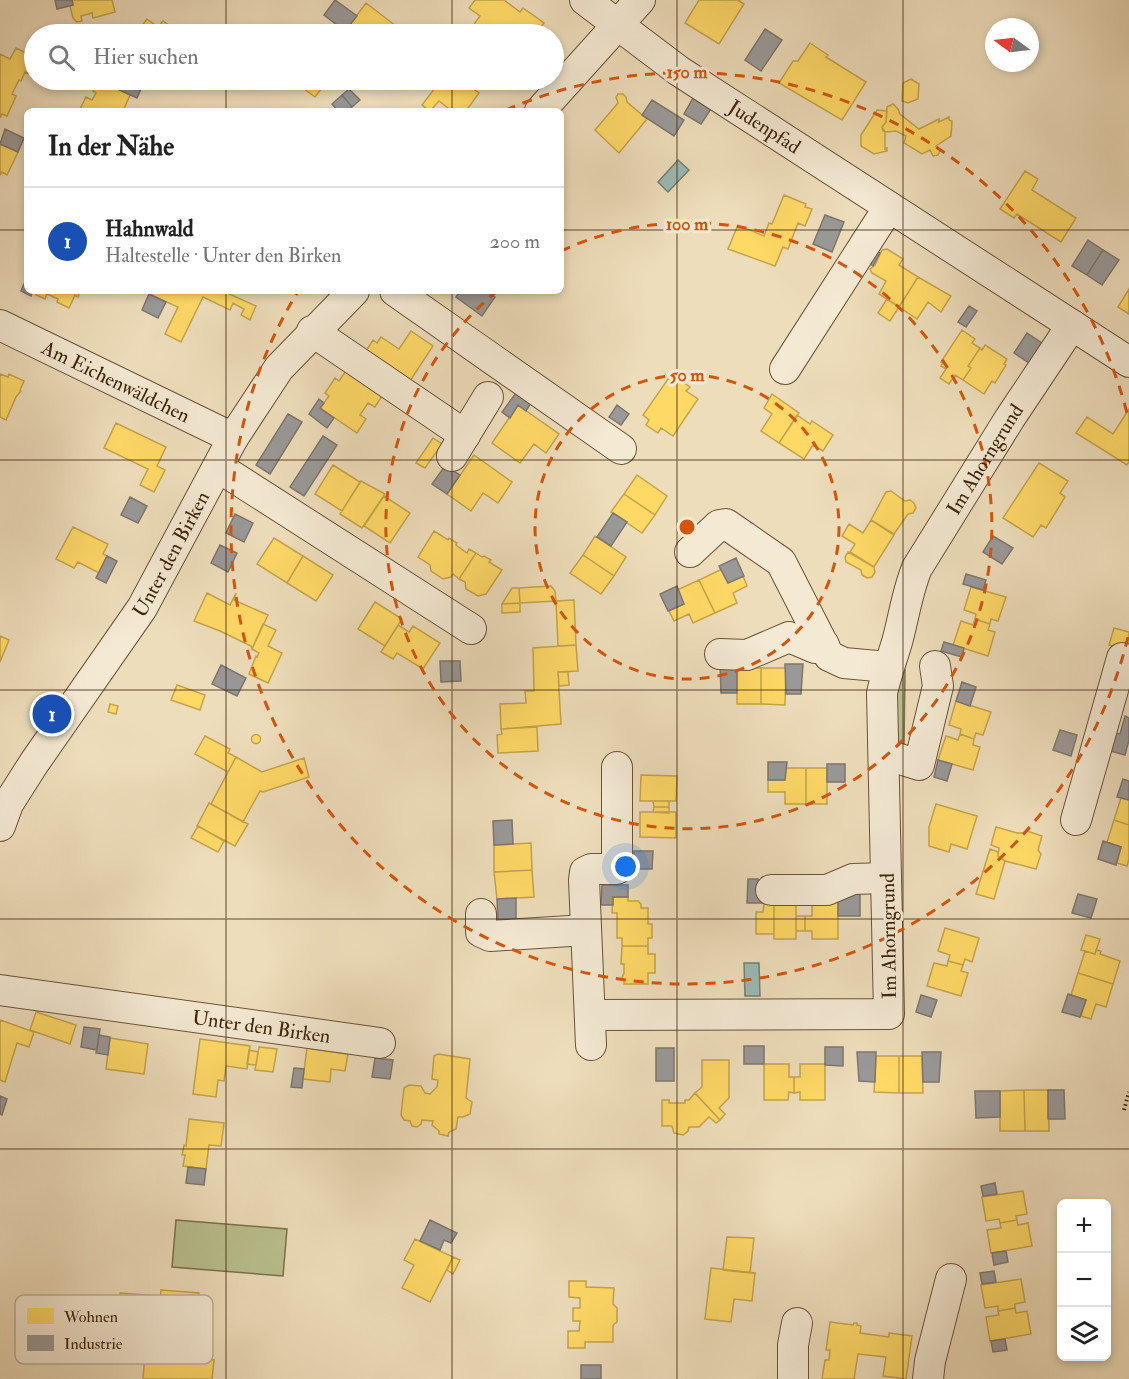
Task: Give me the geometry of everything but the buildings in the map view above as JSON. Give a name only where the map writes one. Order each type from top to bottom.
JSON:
[{"type":"street","name":"Judenpfad","points":[[585,0],[679,71],[1129,362]]},
{"type":"street","points":[[564,84],[640,0]]},
{"type":"street","points":[[543,108],[559,90]]},
{"type":"street","points":[[785,369],[889,207]]},
{"type":"street","name":"Unter den Birken","points":[[3,810],[142,608],[233,438],[279,368],[351,294]]},
{"type":"street","points":[[399,294],[621,449]]},
{"type":"street","name":"Am Eichenwäldchen","points":[[0,325],[233,438]]},
{"type":"street","name":"Im Ahorngrund","points":[[590,1015],[889,1014],[882,693],[897,643],[909,586],[916,568],[1010,418],[1072,325]]},
{"type":"street","points":[[312,332],[459,445],[488,396]]},
{"type":"street","points":[[218,467],[471,629]]},
{"type":"street","points":[[690,552],[719,525],[726,524],[780,562],[829,656],[844,663],[888,667]]},
{"type":"street","points":[[720,654],[747,655],[789,637],[815,648],[824,645]]},
{"type":"street","points":[[1076,820],[1122,658]]},
{"type":"street","points":[[884,754],[919,765],[938,686],[935,666]]},
{"type":"street","points":[[591,1045],[585,872],[591,869],[616,869],[617,767]]},
{"type":"street","points":[[771,890],[828,890],[853,879],[886,878]]},
{"type":"street","points":[[481,914],[481,932],[490,936],[586,930]]},
{"type":"street","name":"Unter den Birken","points":[[0,990],[380,1043]]},
{"type":"street","points":[[928,1379],[930,1361],[951,1279]]},
{"type":"street","points":[[793,1379],[792,1345],[796,1323]]},
{"type":"path","points":[[1124,1110],[1129,1092]]},
{"type":"green space","points":[[905,670],[904,747],[889,745],[900,673]]},
{"type":"green space","points":[[176,1220],[287,1229],[283,1276],[172,1267]]},
{"type":"water","points":[[678,160],[689,170],[668,192],[658,182]]},
{"type":"water","points":[[744,963],[759,963],[760,996],[745,996]]},
{"type":"place","name":"Hahnwald","points":[[52,714]]}]
